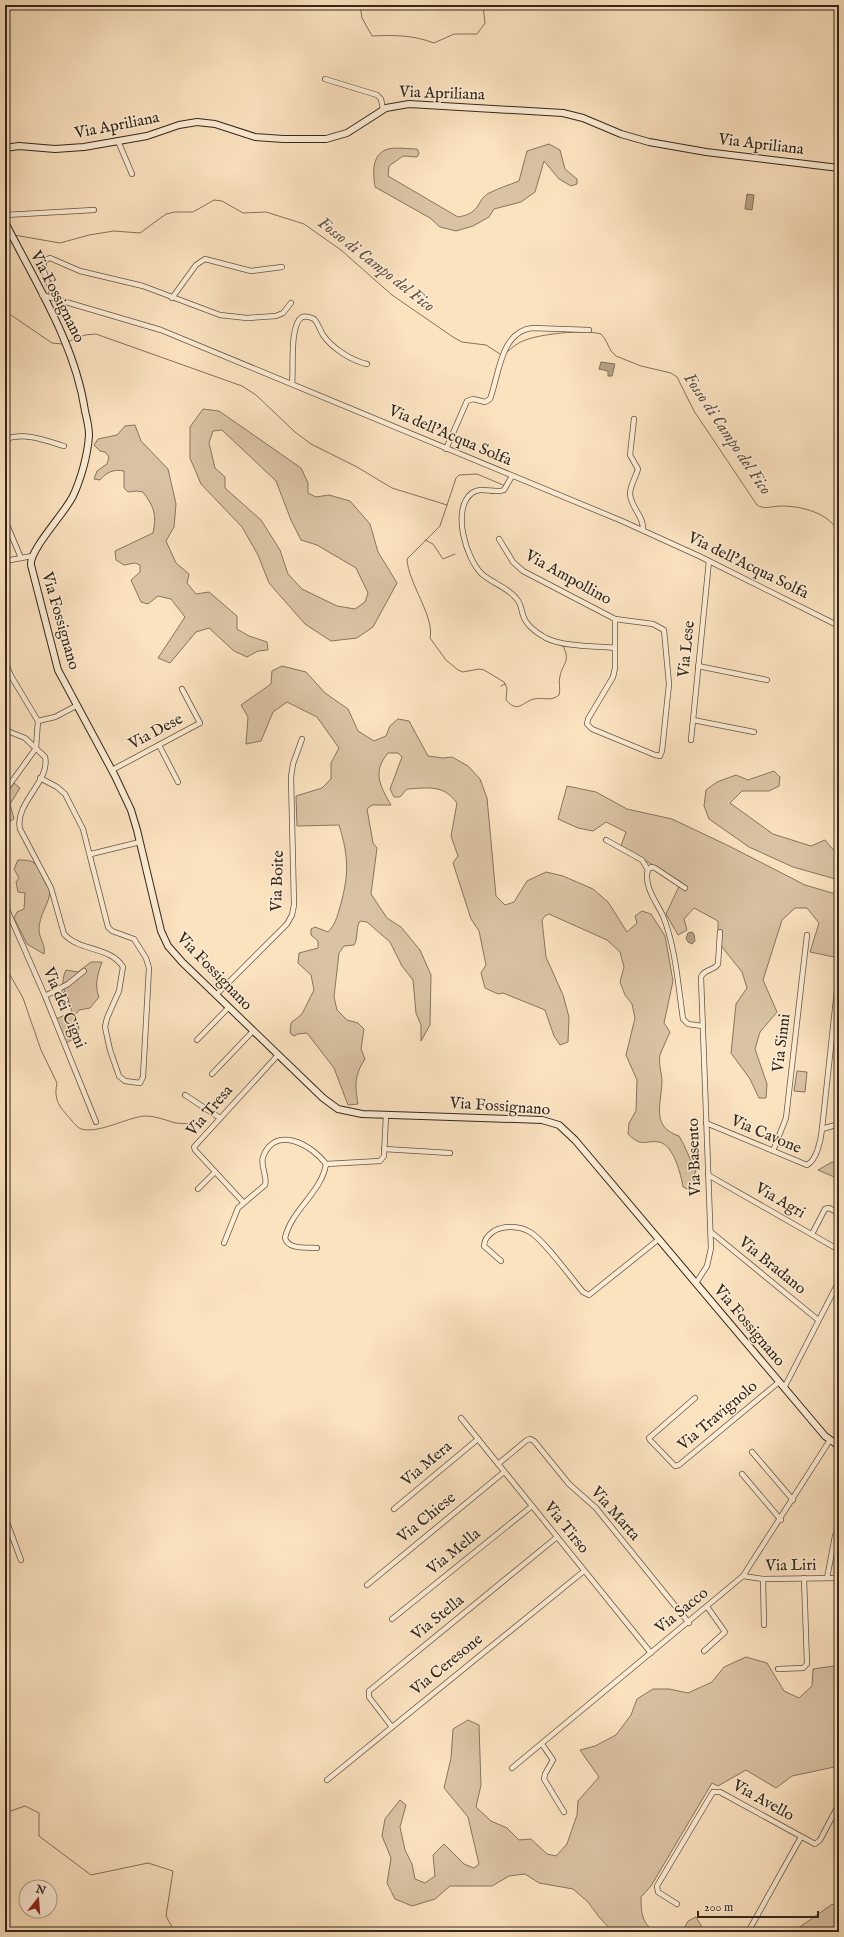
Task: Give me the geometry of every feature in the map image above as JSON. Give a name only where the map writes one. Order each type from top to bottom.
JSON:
[{"type":"street","points":[[325,79],[377,95],[381,99],[383,109]]},
{"type":"street","name":"Via Apriliana","points":[[5,148],[19,146],[63,149],[147,136],[179,125],[195,122],[215,124],[255,137],[300,140],[330,138],[350,132],[383,109],[391,106],[409,104],[563,113],[583,118],[615,132],[649,142],[706,152],[839,168]]},
{"type":"street","points":[[118,141],[132,174]]},
{"type":"street","points":[[5,215],[94,210]]},
{"type":"street","name":"Via Fossignano","points":[[5,222],[68,346],[75,364],[84,399],[88,430],[88,443],[78,482],[72,498],[32,556],[31,565],[54,658],[61,677],[112,770],[131,810],[164,938],[177,957],[334,1108],[353,1113],[386,1115],[536,1120],[554,1123],[564,1128],[784,1388],[830,1440],[839,1446]]},
{"type":"street","points":[[52,298],[52,290],[43,266],[45,260],[50,258],[76,270],[136,284],[209,312],[242,317],[278,315],[285,312],[292,303]]},
{"type":"street","points":[[172,298],[194,266],[203,259],[210,259],[251,271],[282,267]]},
{"type":"street","name":"Via dell'Acqua Solfa","points":[[42,295],[156,328],[292,384],[643,530],[839,626]]},
{"type":"street","points":[[292,384],[294,332],[297,322],[302,317],[308,317],[314,320],[324,336],[334,346],[357,361],[367,364]]},
{"type":"street","points":[[446,449],[467,401],[472,399],[485,402],[490,399],[502,358],[514,337],[524,330],[532,328],[589,330]]},
{"type":"street","points":[[634,419],[630,455],[638,468],[630,495],[634,507],[642,520],[643,530]]},
{"type":"street","points":[[5,439],[27,436],[64,446]]},
{"type":"street","points":[[512,476],[504,490],[499,492],[476,491],[470,494],[465,503],[460,527],[475,566],[485,576],[516,597],[526,622],[545,638],[562,643],[615,648]]},
{"type":"street","points":[[5,520],[21,558]]},
{"type":"street","name":"Via Ampollino","points":[[499,539],[513,562],[521,570],[615,619],[657,625],[663,629],[665,633],[669,684],[662,751],[660,756],[592,729],[587,724],[588,718],[613,677],[615,668],[615,619]]},
{"type":"street","points":[[5,561],[32,556]]},
{"type":"street","name":"Via Lese","points":[[691,740],[709,561]]},
{"type":"street","points":[[5,661],[10,676],[38,722],[36,748],[5,791]]},
{"type":"street","points":[[698,666],[768,680]]},
{"type":"street","name":"Via Dese","points":[[112,770],[200,723],[182,689]]},
{"type":"street","points":[[38,722],[55,717],[76,706]]},
{"type":"street","points":[[693,720],[754,732]]},
{"type":"street","points":[[5,730],[23,737],[44,755],[46,761],[45,767],[21,812],[19,821],[21,831],[51,888],[64,934],[75,942],[112,955],[123,967],[119,991],[107,1018],[105,1027],[110,1050],[119,1076],[125,1081],[140,1083],[143,1078],[149,968],[146,958],[134,939],[112,931],[107,926],[91,854],[83,829],[66,796],[58,788],[40,778]]},
{"type":"street","name":"Via Boite","points":[[216,995],[287,924],[291,917],[294,905],[291,777],[293,764],[302,739]]},
{"type":"street","points":[[159,745],[178,782]]},
{"type":"street","points":[[606,840],[642,860],[648,870],[648,885],[662,914],[671,940],[683,1020],[688,1024],[702,1026]]},
{"type":"street","points":[[91,854],[140,842]]},
{"type":"street","points":[[648,870],[651,867],[655,868],[685,888]]},
{"type":"street","name":"Via dei Cigni","points":[[5,905],[45,996],[96,1122]]},
{"type":"street","name":"Via Basento","points":[[696,1284],[705,1270],[710,1258],[711,1232],[701,977],[703,973],[715,968],[718,964],[720,932]]},
{"type":"street","name":"Via Sinni","points":[[773,1152],[786,1118],[807,935]]},
{"type":"street","points":[[45,996],[58,990],[84,970]]},
{"type":"street","points":[[822,1129],[839,972]]},
{"type":"street","points":[[58,990],[66,1000]]},
{"type":"street","points":[[198,1040],[229,1007]]},
{"type":"street","points":[[212,1074],[253,1031]]},
{"type":"street","name":"Via Tresa","points":[[243,1202],[194,1148],[196,1143],[278,1055]]},
{"type":"street","points":[[185,1095],[220,1118]]},
{"type":"street","points":[[326,1164],[380,1161],[383,1157],[386,1115]]},
{"type":"street","name":"Via Cavone","points":[[706,1124],[802,1164],[809,1164],[819,1145],[822,1129],[839,1124]]},
{"type":"street","points":[[224,1242],[235,1213],[243,1202],[265,1185],[266,1180],[262,1168],[263,1159],[269,1148],[280,1141],[293,1140],[309,1147],[319,1154],[326,1164],[323,1177],[300,1209],[285,1238],[287,1244],[292,1246],[317,1248]]},
{"type":"street","points":[[384,1149],[450,1153]]},
{"type":"street","points":[[198,1189],[215,1172]]},
{"type":"street","name":"Via Agri","points":[[708,1175],[839,1250]]},
{"type":"street","points":[[812,1234],[825,1209],[829,1208],[839,1213]]},
{"type":"street","points":[[501,1261],[484,1246],[488,1236],[497,1230],[506,1228],[526,1230],[539,1239],[583,1292],[589,1295],[659,1239]]},
{"type":"street","name":"Via Bradano","points":[[711,1232],[817,1319]]},
{"type":"street","points":[[784,1388],[839,1281]]},
{"type":"street","name":"Via Travignolo","points":[[695,1398],[649,1438],[675,1466],[679,1465],[779,1382]]},
{"type":"street","name":"Via Tirso","points":[[461,1418],[651,1653]]},
{"type":"street","name":"Via Mera","points":[[394,1509],[478,1439]]},
{"type":"street","name":"Via Marta","points":[[498,1464],[527,1440],[532,1440],[569,1484],[594,1506],[689,1623]]},
{"type":"street","name":"Via Sacco","points":[[512,1768],[708,1608],[744,1576],[781,1520],[830,1440]]},
{"type":"street","points":[[752,1452],[793,1500]]},
{"type":"street","name":"Via Chiese","points":[[367,1585],[504,1472]]},
{"type":"street","points":[[742,1474],[781,1520]]},
{"type":"street","name":"Via Mella","points":[[392,1619],[532,1506]]},
{"type":"street","points":[[5,1517],[20,1560]]},
{"type":"street","points":[[827,1578],[835,1533],[839,1529]]},
{"type":"street","name":"Via Stella","points":[[392,1726],[368,1695],[369,1691],[557,1537]]},
{"type":"street","name":"Via Ceresone","points":[[327,1780],[584,1570]]},
{"type":"street","name":"Via Liri","points":[[744,1576],[763,1579],[839,1578]]},
{"type":"street","points":[[778,1669],[803,1668],[807,1664],[804,1578]]},
{"type":"street","points":[[763,1579],[764,1625]]},
{"type":"street","points":[[704,1651],[725,1632],[708,1608]]},
{"type":"street","points":[[542,1744],[553,1760],[545,1774],[544,1781],[564,1812]]},
{"type":"street","name":"Via Avello","points":[[677,1904],[659,1893],[657,1886],[713,1792],[720,1792],[813,1843],[819,1842],[839,1804]]},
{"type":"street","points":[[748,1932],[801,1837]]},
{"type":"shaded area","points":[[549,144],[560,150],[565,169],[577,179],[577,184],[571,186],[559,179],[544,161],[535,192],[521,202],[494,209],[489,217],[473,226],[456,231],[440,227],[430,218],[375,187],[374,165],[382,152],[395,148],[417,149],[419,153],[417,157],[403,156],[389,166],[388,176],[458,217],[471,213],[489,193],[519,181],[527,151]]},
{"type":"shaded area","points":[[747,194],[754,195],[752,210],[745,209]]},
{"type":"shaded area","points":[[601,362],[615,364],[612,376],[608,376],[608,371],[599,369]]},
{"type":"shaded area","points":[[203,409],[219,411],[301,468],[308,483],[308,493],[316,497],[329,495],[350,501],[370,524],[378,552],[397,583],[373,627],[357,638],[331,641],[305,624],[269,583],[258,555],[242,527],[201,484],[190,458],[190,427]],"holes":[[[222,430],[276,481],[291,520],[301,540],[317,545],[356,568],[368,593],[365,602],[355,609],[337,606],[302,589],[288,574],[280,550],[261,520],[225,488],[225,477],[215,468],[209,443],[213,431]]]},
{"type":"shaded area","points":[[135,425],[141,441],[168,469],[176,504],[174,527],[166,541],[176,563],[189,574],[187,583],[196,594],[209,592],[237,616],[237,629],[249,636],[267,642],[268,650],[258,651],[247,657],[234,651],[209,628],[196,632],[170,663],[158,658],[185,617],[171,599],[158,596],[148,604],[141,602],[131,580],[140,572],[140,565],[135,563],[124,565],[116,560],[115,551],[153,533],[155,521],[154,511],[143,492],[128,492],[124,488],[124,471],[113,471],[105,475],[100,480],[94,479],[97,471],[107,464],[109,457],[105,452],[100,451],[94,445],[98,439],[117,435],[125,426]]},
{"type":"shaded area","points":[[282,666],[306,672],[325,693],[348,709],[358,731],[374,741],[386,736],[390,726],[398,719],[409,721],[428,756],[443,758],[452,757],[468,766],[480,779],[487,798],[496,896],[505,905],[514,902],[527,881],[546,872],[563,876],[593,889],[608,902],[627,932],[637,923],[635,916],[642,911],[651,914],[665,936],[673,981],[664,1023],[670,1032],[660,1055],[662,1082],[660,1107],[661,1121],[664,1127],[670,1132],[679,1136],[696,1170],[691,1186],[687,1189],[683,1187],[681,1175],[673,1154],[664,1144],[659,1142],[640,1142],[628,1134],[629,1123],[636,1111],[637,1080],[626,1055],[635,1018],[632,1004],[625,995],[620,982],[624,967],[620,952],[607,940],[549,914],[542,920],[546,957],[563,995],[569,1017],[568,1042],[560,1045],[554,1036],[545,1010],[503,993],[498,994],[485,988],[481,973],[486,965],[479,931],[471,919],[453,863],[458,856],[451,836],[457,803],[452,797],[435,788],[407,789],[400,797],[394,797],[390,789],[402,757],[398,753],[388,753],[380,766],[379,773],[381,785],[391,805],[372,805],[367,809],[373,843],[377,848],[371,894],[387,918],[401,927],[420,950],[431,975],[430,1025],[421,1041],[421,1025],[416,1013],[413,980],[402,966],[390,942],[367,922],[360,921],[354,945],[344,946],[339,953],[334,997],[337,1010],[347,1020],[358,1023],[364,1029],[361,1049],[365,1059],[361,1065],[356,1081],[358,1104],[348,1105],[334,1068],[307,1033],[294,1036],[290,1033],[291,1023],[302,1014],[314,990],[311,975],[298,963],[299,953],[318,948],[318,941],[311,935],[311,929],[315,927],[328,932],[334,924],[343,896],[347,866],[345,847],[339,825],[297,826],[296,796],[322,788],[331,779],[331,763],[339,748],[317,717],[287,702],[273,712],[261,741],[246,744],[248,717],[241,705],[271,684],[272,671]]},
{"type":"shaded area","points":[[774,771],[780,777],[779,786],[769,791],[742,791],[730,803],[773,834],[811,846],[825,840],[836,853],[839,854],[839,880],[793,867],[749,847],[709,819],[704,806],[706,790],[717,782],[736,775],[748,780]]},
{"type":"shaded area","points":[[14,783],[20,788],[10,804],[14,819],[5,824],[5,796]]},
{"type":"shaded area","points":[[567,786],[596,792],[627,809],[672,819],[805,885],[839,895],[839,958],[810,952],[819,923],[807,908],[795,908],[782,920],[763,980],[777,1012],[760,1032],[755,1049],[767,1084],[766,1098],[759,1098],[750,1079],[731,1053],[736,1004],[747,988],[742,972],[718,942],[718,921],[694,908],[684,919],[687,930],[678,935],[666,914],[681,882],[621,846],[626,832],[606,822],[593,831],[578,828],[558,819]]},
{"type":"shaded area","points":[[18,860],[30,861],[36,864],[50,889],[48,901],[39,925],[39,933],[44,948],[44,954],[27,944],[14,918],[17,912],[24,909],[25,893],[18,892],[16,882],[19,878],[14,869]]},
{"type":"shaded area","points":[[692,932],[694,934],[695,941],[692,944],[688,942],[686,938],[688,933]]},
{"type":"shaded area","points":[[91,962],[102,962],[97,984],[99,997],[90,1008],[79,1010],[75,1015],[79,1028],[75,1038],[66,1043],[56,1019],[72,1012],[64,991],[64,976],[66,970],[78,972]]},
{"type":"shaded area","points":[[797,1071],[807,1072],[805,1092],[794,1091]]},
{"type":"shaded area","points":[[832,1162],[839,1164],[839,1179],[818,1170]]},
{"type":"shaded area","points":[[746,1657],[767,1663],[784,1691],[799,1698],[812,1686],[813,1669],[834,1666],[839,1663],[839,1766],[792,1776],[776,1788],[746,1770],[718,1786],[712,1783],[651,1886],[641,1897],[643,1917],[647,1925],[655,1932],[613,1932],[588,1902],[573,1889],[539,1883],[525,1874],[509,1876],[492,1886],[450,1886],[435,1899],[412,1906],[395,1899],[387,1883],[391,1858],[382,1836],[385,1819],[400,1800],[406,1805],[400,1827],[405,1850],[412,1864],[415,1879],[425,1883],[435,1876],[433,1855],[444,1844],[464,1864],[474,1868],[479,1864],[468,1817],[444,1788],[451,1758],[453,1729],[468,1720],[479,1725],[481,1785],[476,1807],[491,1821],[507,1828],[519,1840],[531,1839],[547,1854],[556,1856],[567,1844],[577,1815],[578,1801],[599,1777],[580,1750],[595,1746],[616,1735],[631,1715],[637,1699],[653,1689],[669,1689],[688,1693],[712,1682],[724,1667]]},
{"type":"shaded area","points":[[839,1902],[839,1932],[793,1932],[831,1905]]},
{"type":"shaded area","points":[[696,1917],[702,1927],[702,1932],[682,1932],[688,1921]]},
{"type":"waterway","points":[[360,5],[362,18],[372,36],[403,36],[419,38],[434,43],[454,34],[477,34],[485,23],[483,5]]},
{"type":"waterway","name":"Fosso di Campo del Fico","points":[[14,235],[60,243],[89,235],[114,231],[140,233],[166,214],[175,212],[193,212],[214,200],[222,201],[243,213],[266,212],[304,224],[341,250],[392,295],[453,337],[462,342],[486,345],[500,354]]},
{"type":"waterway","name":"Fosso di Campo del Fico","points":[[5,238],[9,237]]},
{"type":"waterway","points":[[5,311],[52,343],[62,344]]},
{"type":"waterway","name":"Fosso di Campo del Fico","points":[[507,352],[521,342],[539,336],[573,332],[601,334],[611,351],[616,356],[641,366],[671,373],[677,377],[694,411],[757,505],[766,508],[789,506],[806,509],[829,520],[839,533]]},
{"type":"waterway","points":[[67,342],[85,335],[96,334],[242,386],[256,395],[295,432],[311,444],[357,467],[392,488],[447,505]]},
{"type":"waterway","points":[[503,485],[477,474],[459,475],[456,478],[440,526],[407,559],[408,568],[429,620],[430,638],[446,660],[458,670],[463,672],[479,669],[484,670],[504,682],[507,688],[506,700],[510,704],[517,707],[530,700],[550,699],[559,695],[559,678],[566,662],[566,655],[563,646]]},
{"type":"waterway","points":[[425,540],[433,544],[443,559],[455,554]]},
{"type":"waterway","points":[[501,686],[505,684]]},
{"type":"waterway","points":[[5,966],[23,998],[41,1050],[57,1083],[56,1096],[58,1103],[77,1126],[81,1129],[88,1130],[104,1128],[144,1116],[155,1117],[176,1123],[190,1124]]},
{"type":"waterway","points":[[5,1813],[25,1806],[39,1813],[39,1836],[91,1875],[148,1863],[173,1871],[166,1916],[173,1929],[202,1932]]}]
